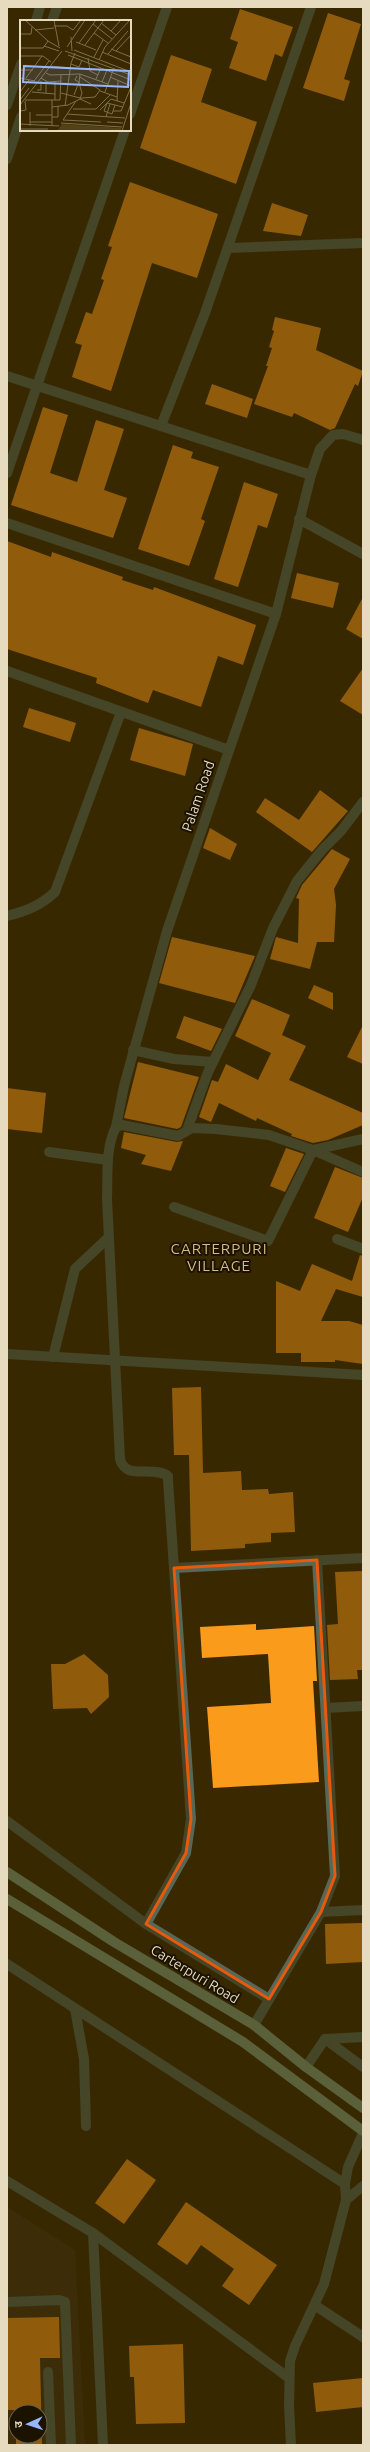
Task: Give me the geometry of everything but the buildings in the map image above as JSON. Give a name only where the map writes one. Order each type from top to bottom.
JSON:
[{"type":"main road","name":"Carterpuri Road","points":[[7,1872],[114,1942],[254,2024],[306,2067],[363,2108]]},
{"type":"main road","points":[[7,1899],[242,2042],[363,2132]]},
{"type":"street","points":[[36,20],[40,7]]},
{"type":"street","points":[[52,20],[57,7]]},
{"type":"street","points":[[131,111],[167,7]]},
{"type":"street","points":[[161,426],[228,248],[311,7]]},
{"type":"street","points":[[7,105],[20,67]]},
{"type":"street","points":[[7,159],[20,120]]},
{"type":"street","points":[[7,473],[125,131]]},
{"type":"street","points":[[228,248],[363,243]]},
{"type":"street","points":[[7,376],[310,475]]},
{"type":"street","name":"Palam Road","points":[[174,1568],[168,1476],[159,1472],[127,1471],[122,1466],[120,1459],[116,1361],[108,1238],[108,1160],[134,1050],[167,931],[276,614],[310,475],[320,449],[333,435],[343,434],[363,440]]},
{"type":"street","points":[[299,519],[363,554]]},
{"type":"street","points":[[7,523],[276,614]]},
{"type":"street","points":[[7,672],[229,750]]},
{"type":"street","points":[[7,916],[31,910],[45,902],[55,892],[121,712]]},
{"type":"street","points":[[187,1130],[198,1096],[213,1062],[251,985],[273,928],[298,881],[322,850],[341,831],[363,802]]},
{"type":"street","points":[[134,1050],[174,1059],[213,1062]]},
{"type":"street","points":[[116,1127],[125,1125],[178,1136],[187,1130],[198,1127],[269,1135],[313,1150],[363,1172]]},
{"type":"street","points":[[313,1150],[363,1139]]},
{"type":"street","points":[[174,1207],[268,1242],[313,1150]]},
{"type":"street","points":[[49,1152],[108,1160]]},
{"type":"street","points":[[53,1357],[75,1269],[108,1238]]},
{"type":"street","points":[[337,1239],[363,1249]]},
{"type":"street","points":[[7,1354],[363,1375]]},
{"type":"street","points":[[146,1924],[186,1853],[191,1819],[174,1568],[363,1558]]},
{"type":"street","points":[[254,2024],[321,1912],[335,1876],[317,1560]]},
{"type":"street","points":[[326,1708],[363,1706]]},
{"type":"street","points":[[7,1821],[146,1924],[270,1999]]},
{"type":"street","points":[[321,1912],[363,1910]]},
{"type":"street","points":[[7,1964],[344,2184]]},
{"type":"street","points":[[74,2009],[84,2059],[86,2126]]},
{"type":"street","points":[[306,2067],[326,2040],[363,2037]]},
{"type":"street","points":[[326,2040],[363,2067]]},
{"type":"street","points":[[291,2445],[289,2378],[295,2346],[316,2306],[332,2257],[346,2200],[344,2184],[348,2167],[363,2132]]},
{"type":"street","points":[[7,2181],[94,2233],[289,2378]]},
{"type":"street","points":[[346,2200],[363,2186]]},
{"type":"street","points":[[94,2233],[103,2445]]},
{"type":"street","points":[[7,2302],[59,2300],[65,2302],[71,2445]]},
{"type":"street","points":[[316,2306],[363,2337]]},
{"type":"street","points":[[48,2372],[51,2445]]},
{"type":"highlighted area","points":[[317,1560],[335,1876],[321,1912],[269,1999],[146,1924],[186,1853],[191,1819],[174,1568]]},
{"type":"shaded area","points":[[7,2207],[75,2250],[85,2445],[7,2445]]},
{"type":"district","name":"CARTERPURI VILLAGE","points":[[219,1256]]}]
